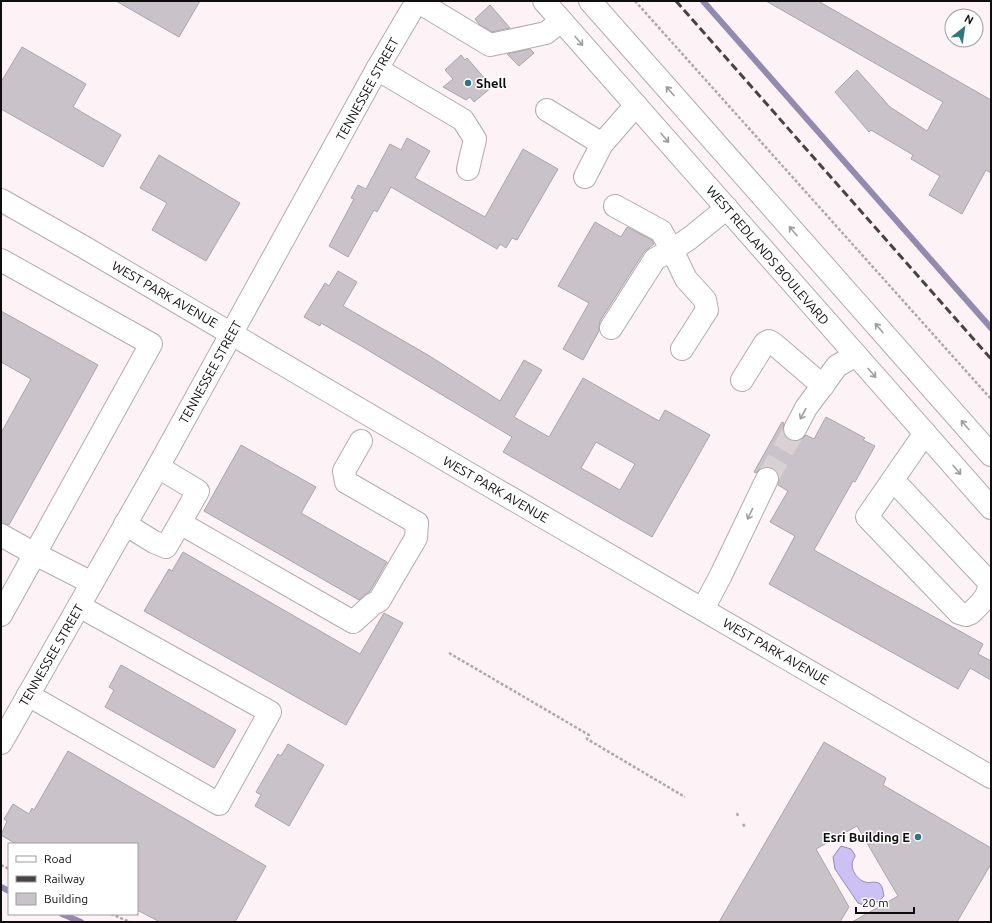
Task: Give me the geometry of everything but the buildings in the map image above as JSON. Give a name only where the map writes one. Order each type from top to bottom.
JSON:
[{"type":"main road","points":[[417,1],[490,45],[546,33],[562,21]]},
{"type":"main road","name":"TENNESSEE STREET","points":[[1,743],[158,467],[377,69],[417,1]]},
{"type":"main road","name":"WEST REDLANDS BOULEVARD","points":[[544,1],[991,508]]},
{"type":"main road","points":[[590,1],[991,455]]},
{"type":"main road","points":[[377,69],[463,120],[475,139],[468,169]]},
{"type":"main road","points":[[585,177],[602,144],[636,105]]},
{"type":"main road","points":[[547,110],[602,144]]},
{"type":"main road","name":"WEST PARK AVENUE","points":[[1,200],[991,776]]},
{"type":"main road","points":[[615,206],[661,231],[686,279],[705,300],[707,310],[682,349]]},
{"type":"main road","points":[[611,328],[655,259],[690,238],[727,208]]},
{"type":"main road","points":[[1,260],[152,344],[1,615]]},
{"type":"main road","points":[[742,380],[765,343],[769,341],[823,386]]},
{"type":"main road","points":[[795,429],[806,408],[837,366],[856,355]]},
{"type":"main road","points":[[893,480],[988,581],[990,592],[971,613],[966,615],[959,613],[867,516],[925,433]]},
{"type":"main road","points":[[180,523],[353,622],[372,604],[378,601],[416,538],[416,523],[346,482],[344,471],[361,441]]},
{"type":"main road","points":[[125,524],[154,542],[166,547],[180,523],[198,491],[158,467]]},
{"type":"main road","points":[[704,609],[767,479]]},
{"type":"main road","points":[[1,535],[92,583]]},
{"type":"main road","points":[[28,695],[219,804],[270,712],[79,606]]},
{"type":"path","points":[[635,1],[991,399]]},
{"type":"path","points":[[449,653],[589,736],[587,739],[685,797]]},
{"type":"path","points":[[113,915],[130,922]]},
{"type":"shaded area","points":[[841,846],[851,849],[855,855],[852,868],[858,878],[865,882],[876,882],[881,885],[884,896],[878,901],[869,905],[858,903],[835,869],[833,857]]},
{"type":"waterway","points":[[703,1],[991,328]]},
{"type":"waterway","points":[[1,887],[8,890]]},
{"type":"waterway","points":[[64,915],[81,922]]},
{"type":"tunnel","points":[[767,479],[795,429]]},
{"type":"railway","points":[[676,1],[991,359]]},
{"type":"place","name":"Shell","points":[[468,83]]},
{"type":"place","name":"Esri Building E","points":[[918,837]]}]
